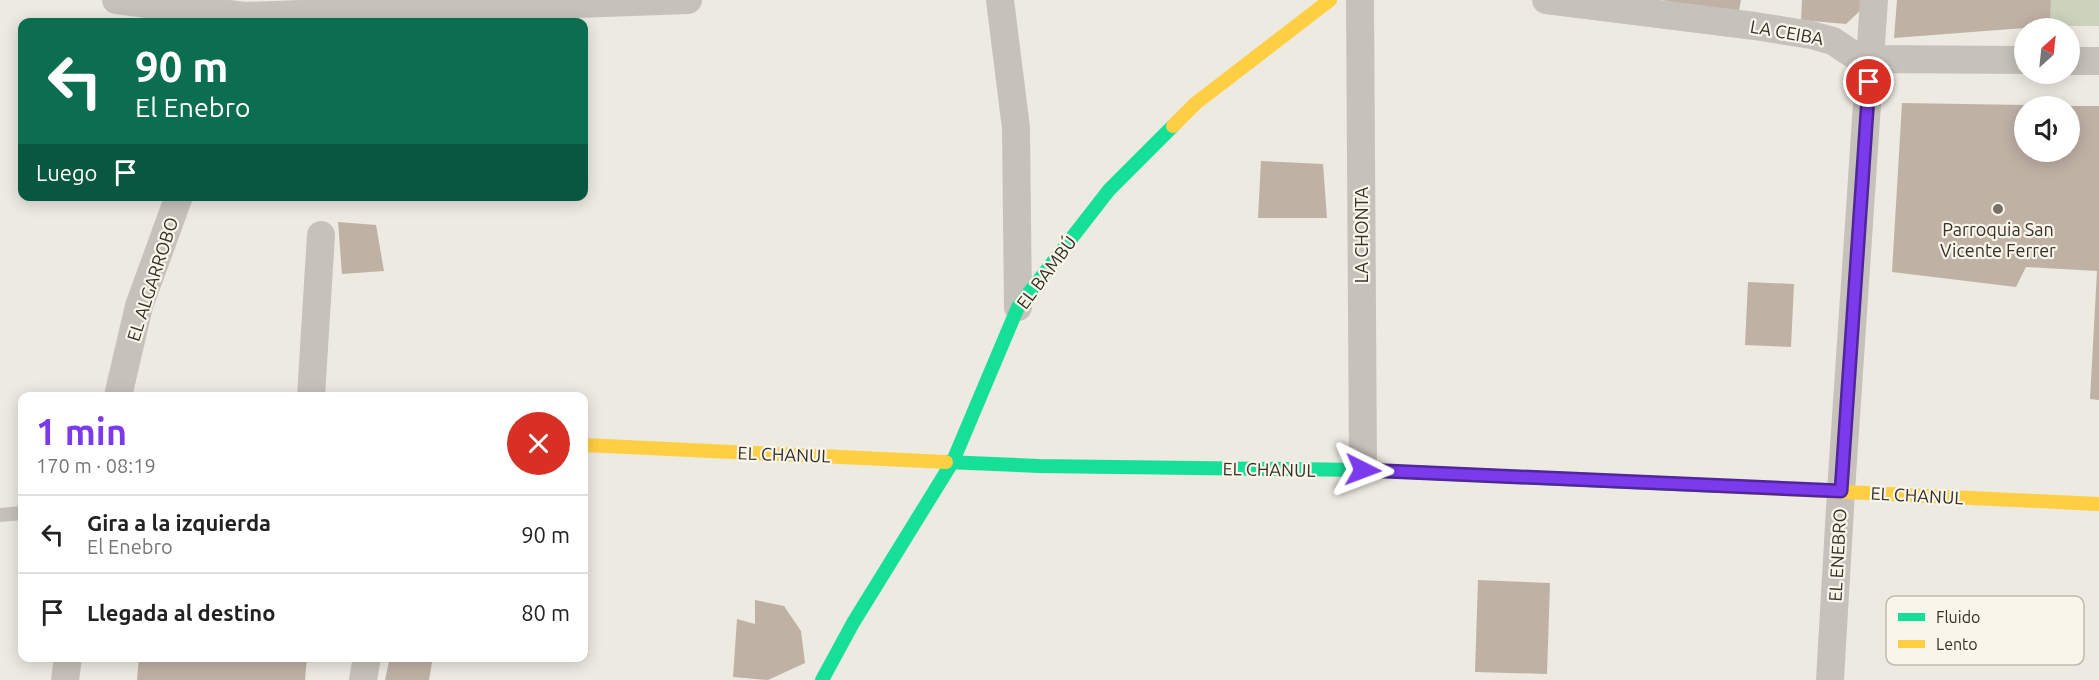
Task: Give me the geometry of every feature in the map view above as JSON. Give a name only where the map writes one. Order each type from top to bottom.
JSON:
[{"type":"street","points":[[116,0],[244,13],[688,0]]},
{"type":"street","points":[[1000,0],[1016,128],[1018,307]]},
{"type":"street","name":"EL BAMBÚ","points":[[822,680],[853,623],[953,461],[1018,307],[1109,190],[1196,103],[1330,0]]},
{"type":"street","name":"LA CHONTA","points":[[1360,0],[1363,470]]},
{"type":"street","name":"LA CEIBA","points":[[1546,0],[1811,35],[1833,41],[1855,56],[1871,59],[2014,60]]},
{"type":"street","name":"EL ENEBRO","points":[[1830,680],[1874,0]]},
{"type":"street","points":[[2080,61],[2099,61]]},
{"type":"street","name":"EL ALGARROBO","points":[[119,392],[140,306],[177,201]]},
{"type":"street","points":[[311,392],[321,235]]},
{"type":"street","name":"EL CHANUL","points":[[588,446],[1051,466],[1363,470],[2099,504]]},
{"type":"street","points":[[65,680],[67,662]]},
{"type":"street","points":[[363,680],[366,662]]},
{"type":"lane","points":[[0,515],[18,513]]},
{"type":"green space","points":[[2051,0],[2099,0],[2099,26],[2080,26],[2080,18],[2050,18]]},
{"type":"building","points":[[1662,0],[1741,0],[1738,15]]},
{"type":"building","points":[[1802,0],[1863,0],[1862,9],[1846,24],[1801,20]]},
{"type":"building","points":[[1897,0],[2051,0],[2050,18],[2014,18],[2014,29],[1894,38]]},
{"type":"building","name":"Parroquia San Vicente Ferrer","points":[[1902,103],[2014,105],[2014,162],[2080,162],[2080,106],[2099,106],[2099,400],[2090,399],[2097,271],[2026,267],[2016,287],[1892,272]]},
{"type":"building","points":[[1261,161],[1323,164],[1327,218],[1258,218]]},
{"type":"building","points":[[338,222],[376,225],[384,271],[342,274]]},
{"type":"building","points":[[1748,282],[1794,284],[1791,347],[1745,345]]},
{"type":"building","points":[[1478,580],[1550,583],[1547,674],[1475,672]]},
{"type":"building","points":[[755,600],[784,606],[801,631],[805,663],[768,680],[733,677],[737,619],[755,624]]},
{"type":"building","points":[[139,662],[307,662],[305,680],[137,680]]},
{"type":"building","points":[[389,662],[432,662],[429,680],[385,680]]},
{"type":"traffic: fast","points":[[822,680],[853,623],[953,461],[1018,307],[1109,190],[1173,126]]},
{"type":"traffic: fast","points":[[946,462],[1039,466],[1363,470],[1719,486]]},
{"type":"traffic: slow","points":[[1173,126],[1196,103],[1330,0]]},
{"type":"traffic: slow","points":[[588,445],[946,462]]},
{"type":"traffic: slow","points":[[1719,486],[2099,504]]},
{"type":"place","name":"Parroquia San Vicente Ferrer","points":[[1998,209]]},
{"type":"route","points":[[1363,470],[1841,491],[1869,82]]}]
